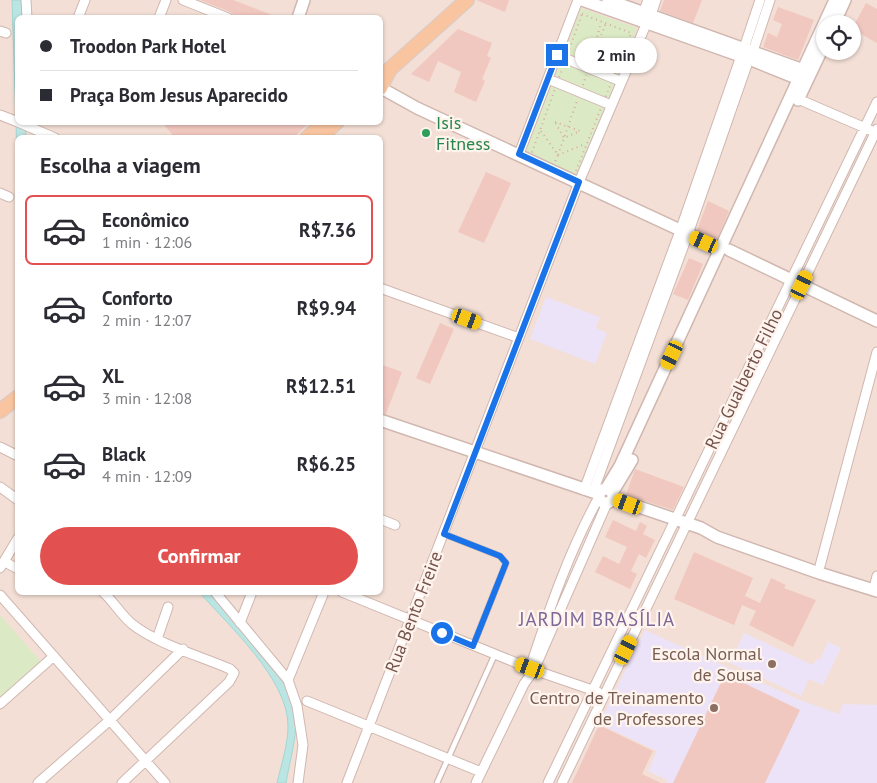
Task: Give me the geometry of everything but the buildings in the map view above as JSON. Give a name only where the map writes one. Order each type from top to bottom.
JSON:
[{"type":"main road","points":[[383,79],[467,0]]},
{"type":"main road","points":[[310,135],[321,125]]},
{"type":"main road","points":[[323,135],[334,125]]},
{"type":"main road","points":[[0,411],[15,399]]},
{"type":"street","points":[[26,0],[27,15]]},
{"type":"street","points":[[79,15],[85,0]]},
{"type":"street","points":[[160,15],[166,0]]},
{"type":"street","points":[[183,0],[220,15]]},
{"type":"street","points":[[299,15],[304,0]]},
{"type":"street","points":[[519,154],[578,0]]},
{"type":"street","points":[[582,0],[647,17]]},
{"type":"street","points":[[608,0],[647,17],[805,76]]},
{"type":"street","points":[[647,17],[648,0]]},
{"type":"street","points":[[647,17],[656,0]]},
{"type":"street","points":[[747,54],[760,0]]},
{"type":"street","points":[[476,783],[532,669],[551,605],[586,520],[602,494],[684,233],[747,54],[770,0]]},
{"type":"street","points":[[805,76],[835,0]]},
{"type":"street","points":[[838,15],[845,0]]},
{"type":"street","name":"Rua Bento Freire","points":[[347,783],[412,621],[579,182],[647,17]]},
{"type":"street","points":[[557,55],[620,81]]},
{"type":"street","points":[[602,494],[625,473],[650,410],[794,98],[816,58]]},
{"type":"street","points":[[383,79],[399,99],[684,233],[726,247],[877,321]]},
{"type":"street","points":[[548,79],[611,105]]},
{"type":"street","points":[[794,98],[876,131]]},
{"type":"street","name":"Rua Gualberto Filho","points":[[681,522],[712,472],[749,395],[832,196],[877,102]]},
{"type":"street","points":[[0,116],[15,122]]},
{"type":"street","points":[[24,126],[46,135]]},
{"type":"street","name":"Rua Gualberto Filho","points":[[681,522],[701,466],[738,390],[842,202],[876,131]]},
{"type":"street","points":[[0,193],[9,197]]},
{"type":"street","points":[[832,196],[842,202]]},
{"type":"street","points":[[383,289],[520,338]]},
{"type":"street","points":[[820,566],[877,352]]},
{"type":"street","points":[[738,390],[749,395]]},
{"type":"street","points":[[383,421],[681,522],[715,530],[877,584]]},
{"type":"street","points":[[0,448],[15,455]]},
{"type":"street","points":[[701,466],[712,472]]},
{"type":"street","points":[[0,487],[15,498]]},
{"type":"street","points":[[383,520],[395,525]]},
{"type":"street","points":[[548,783],[634,607],[681,522]]},
{"type":"street","points":[[562,783],[645,612],[681,522]]},
{"type":"street","points":[[701,528],[717,537],[877,584]]},
{"type":"street","points":[[15,543],[2,565],[15,568]]},
{"type":"street","points":[[0,595],[165,783]]},
{"type":"street","points":[[106,595],[132,624],[157,639],[230,669],[233,676],[122,783]]},
{"type":"street","points":[[217,595],[288,680],[297,706],[303,745],[298,783]]},
{"type":"street","points":[[240,623],[251,595]]},
{"type":"street","points":[[288,680],[323,595]]},
{"type":"street","points":[[349,595],[532,669],[604,694]]},
{"type":"street","points":[[157,639],[168,607]]},
{"type":"street","points":[[634,607],[645,612]]},
{"type":"street","points":[[616,644],[626,650]]},
{"type":"street","points":[[38,783],[110,720],[183,649]]},
{"type":"street","points":[[1,700],[54,656]]},
{"type":"street","points":[[307,701],[481,772]]},
{"type":"lane","points":[[444,534],[500,556],[506,563],[473,646]]},
{"type":"lane","points":[[437,783],[495,654]]},
{"type":"path","points":[[593,56],[606,23]]},
{"type":"path","points":[[555,122],[574,129],[580,131],[564,138],[555,122]]},
{"type":"path","points":[[541,130],[558,155]]},
{"type":"path","points":[[553,167],[558,155],[587,143]]},
{"type":"shaded area","points":[[0,0],[877,0],[877,783],[0,783]]},
{"type":"shaded area","points":[[546,297],[600,317],[596,328],[607,333],[595,364],[530,339]]},
{"type":"shaded area","name":"Centro de Treinamento de Professores","points":[[645,630],[800,700],[839,714],[843,704],[877,705],[877,783],[667,783],[667,780],[648,771],[657,751],[599,724]]},
{"type":"shaded area","name":"Escola Normal de Sousa","points":[[744,633],[813,665],[816,659],[820,660],[828,642],[841,648],[823,685],[809,679],[801,696],[730,663]]},
{"type":"green space","points":[[581,8],[637,28],[578,176],[525,154]]},
{"type":"green space","points":[[0,615],[43,664],[0,701]]},
{"type":"water","points":[[12,0],[21,0],[22,15],[15,15],[15,93]]},
{"type":"water","points":[[16,125],[25,125],[26,135],[16,135]]},
{"type":"water","points":[[202,595],[214,595],[259,649],[283,681],[291,696],[295,707],[296,726],[286,783],[277,783],[288,734],[286,709],[279,691],[268,673],[241,638]]},
{"type":"place","name":"Isis Fitness","points":[[426,133]]},
{"type":"place","name":"Escola Normal de Sousa","points":[[772,664]]},
{"type":"place","name":"Centro de Treinamento de Professores","points":[[714,708]]},
{"type":"district","name":"JARDIM BRASÍLIA","points":[[597,619]]},
{"type":"route","points":[[442,633],[473,646],[505,569],[506,563],[500,556],[444,534],[579,182],[519,154],[557,55]]}]
